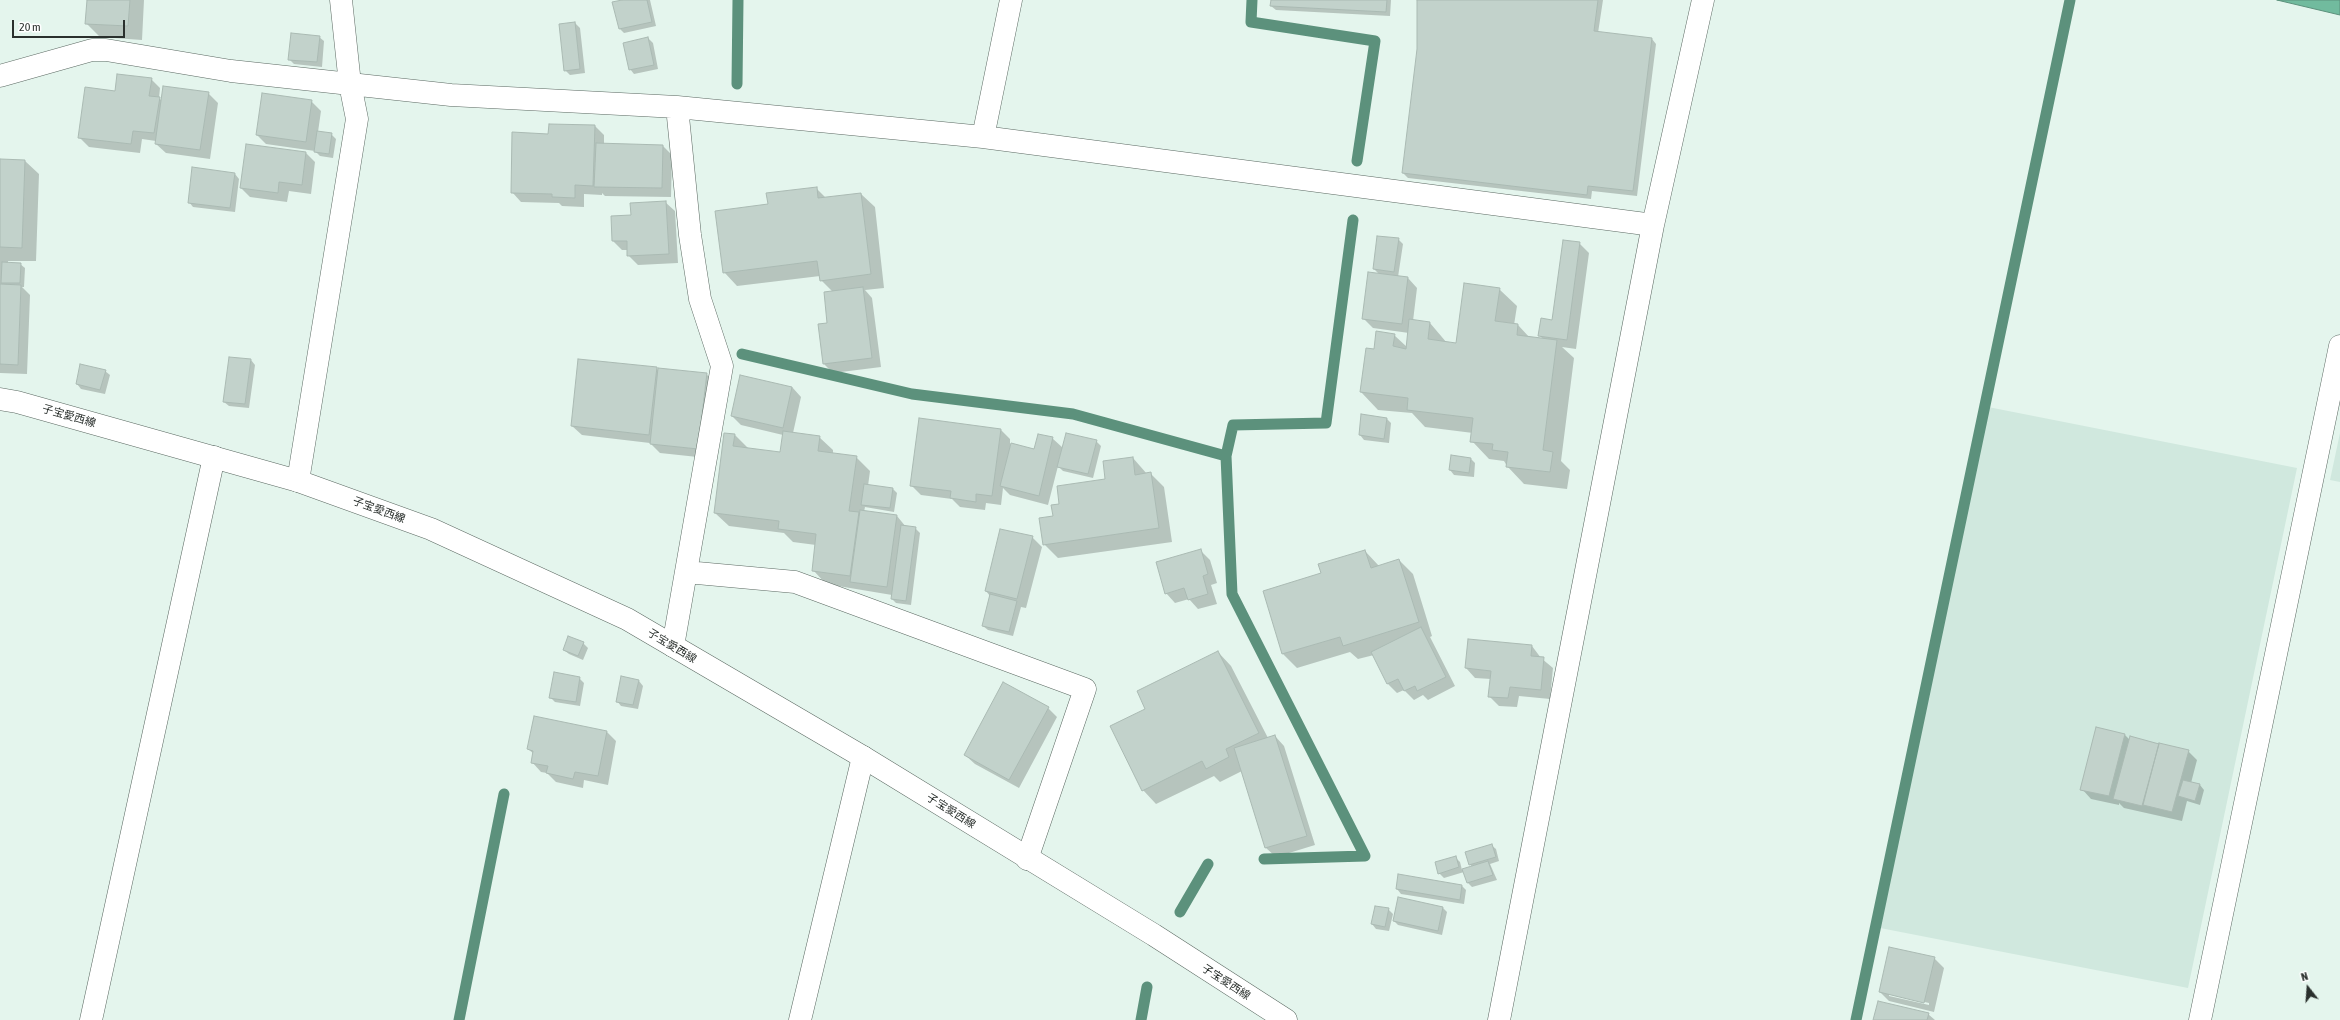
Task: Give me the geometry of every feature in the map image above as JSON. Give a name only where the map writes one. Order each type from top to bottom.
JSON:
[{"type":"street","points":[[298,481],[357,119],[350,84],[341,0]]},
{"type":"street","points":[[983,137],[1011,0]]},
{"type":"street","points":[[1499,1020],[1653,225],[1703,0]]},
{"type":"street","points":[[0,76],[92,50],[106,50],[231,71],[451,95],[677,107],[983,137],[1653,225]]},
{"type":"street","points":[[673,646],[722,366],[700,299],[690,234],[677,107]]},
{"type":"street","points":[[2200,1020],[2340,346]]},
{"type":"street","name":"子宝愛西線","points":[[0,399],[17,402],[298,481],[430,529],[627,619],[863,757],[1154,935],[1286,1020]]},
{"type":"street","points":[[91,1020],[214,458]]},
{"type":"street","points":[[686,572],[795,582],[1085,689],[1027,858]]},
{"type":"street","points":[[800,1020],[863,757]]},
{"type":"shaded area","points":[[2277,0],[2340,0],[2340,15]]},
{"type":"shaded area","points":[[1983,406],[2297,468],[2188,988],[1875,927]]},
{"type":"shaded area","points":[[2340,433],[2340,482],[2330,480]]},
{"type":"building","points":[[87,0],[130,0],[128,26],[85,24]]},
{"type":"building","points":[[622,0],[647,0],[652,22],[619,29],[612,2]]},
{"type":"building","points":[[1271,0],[1387,0],[1386,12],[1270,6]]},
{"type":"building","points":[[1417,0],[1598,0],[1594,31],[1652,38],[1633,191],[1588,186],[1587,195],[1402,173],[1417,49]]},
{"type":"building","points":[[575,22],[580,69],[564,71],[559,24]]},
{"type":"building","points":[[291,33],[320,36],[317,62],[288,60]]},
{"type":"building","points":[[648,37],[654,65],[629,70],[623,43]]},
{"type":"building","points":[[117,74],[152,78],[149,96],[160,97],[154,133],[133,131],[131,144],[78,138],[85,87],[115,91]]},
{"type":"building","points":[[163,86],[209,92],[200,150],[155,144]]},
{"type":"building","points":[[262,93],[312,100],[306,142],[256,135]]},
{"type":"building","points":[[549,124],[595,125],[593,186],[575,185],[575,198],[552,197],[552,194],[511,193],[512,132],[548,134]]},
{"type":"building","points":[[317,131],[332,133],[329,154],[314,152]]},
{"type":"building","points":[[596,143],[663,145],[662,188],[594,187]]},
{"type":"building","points":[[246,144],[306,152],[302,185],[279,182],[278,193],[240,188]]},
{"type":"building","points":[[0,159],[25,160],[22,248],[0,247]]},
{"type":"building","points":[[192,167],[235,173],[230,208],[188,203]]},
{"type":"building","points":[[817,187],[818,198],[861,193],[871,274],[820,281],[817,261],[723,273],[715,211],[768,204],[766,193]]},
{"type":"building","points":[[666,201],[669,254],[627,256],[627,241],[612,241],[611,216],[631,215],[630,203]]},
{"type":"building","points":[[1377,236],[1399,238],[1394,272],[1373,269]]},
{"type":"building","points":[[1563,240],[1580,242],[1567,340],[1538,336],[1541,318],[1552,320]]},
{"type":"building","points":[[2,262],[21,263],[20,283],[1,283]]},
{"type":"building","points":[[1368,272],[1408,277],[1402,324],[1362,319]]},
{"type":"building","points":[[1464,283],[1500,288],[1495,321],[1518,324],[1517,335],[1557,340],[1543,450],[1553,452],[1550,472],[1506,467],[1508,452],[1492,450],[1493,444],[1470,442],[1473,418],[1407,410],[1408,398],[1360,392],[1366,348],[1374,349],[1376,331],[1395,334],[1393,346],[1406,349],[1409,319],[1430,322],[1428,339],[1456,343]]},
{"type":"building","points":[[0,284],[21,285],[18,365],[0,364]]},
{"type":"building","points":[[863,287],[872,358],[823,364],[818,324],[827,323],[824,292]]},
{"type":"building","points":[[229,357],[251,359],[245,404],[223,402]]},
{"type":"building","points":[[578,359],[657,367],[649,435],[571,426]]},
{"type":"building","points":[[80,364],[106,370],[100,390],[76,384]]},
{"type":"building","points":[[658,368],[707,373],[698,449],[650,444]]},
{"type":"building","points":[[740,375],[792,387],[783,428],[731,416]]},
{"type":"building","points":[[1361,414],[1387,418],[1384,439],[1359,435]]},
{"type":"building","points":[[919,418],[1001,429],[992,496],[976,494],[976,502],[950,498],[951,491],[910,486]]},
{"type":"building","points":[[783,431],[820,436],[818,451],[857,456],[849,511],[859,512],[850,576],[812,571],[816,534],[778,529],[779,521],[714,513],[724,433],[735,434],[733,446],[780,452]]},
{"type":"building","points":[[1066,433],[1097,440],[1088,474],[1057,467]]},
{"type":"building","points":[[1038,434],[1053,437],[1039,496],[1000,486],[1011,443],[1034,449]]},
{"type":"building","points":[[1451,455],[1471,458],[1469,473],[1449,470]]},
{"type":"building","points":[[1133,457],[1135,475],[1151,472],[1159,528],[1043,545],[1039,518],[1053,516],[1051,505],[1059,504],[1057,486],[1105,479],[1103,461]]},
{"type":"building","points":[[864,484],[893,488],[890,508],[861,505]]},
{"type":"building","points":[[860,510],[897,515],[887,587],[850,582]]},
{"type":"building","points":[[901,525],[916,527],[906,601],[891,599]]},
{"type":"building","points":[[1000,529],[1033,536],[1017,599],[985,591]]},
{"type":"building","points":[[1201,549],[1208,574],[1203,576],[1208,594],[1188,600],[1184,588],[1165,594],[1156,562]]},
{"type":"building","points":[[1365,550],[1371,568],[1399,559],[1419,622],[1343,646],[1340,637],[1282,654],[1263,591],[1321,573],[1318,564]]},
{"type":"building","points":[[990,594],[1017,601],[1009,632],[982,626]]},
{"type":"building","points":[[1421,627],[1446,677],[1417,691],[1415,686],[1404,691],[1398,679],[1387,684],[1371,652]]},
{"type":"building","points":[[568,636],[584,642],[578,656],[563,650]]},
{"type":"building","points":[[1468,639],[1532,645],[1531,656],[1544,657],[1541,690],[1510,687],[1508,698],[1488,697],[1491,671],[1465,668]]},
{"type":"building","points":[[1218,651],[1259,733],[1226,749],[1229,757],[1206,769],[1202,761],[1142,791],[1110,726],[1145,709],[1137,691]]},
{"type":"building","points":[[554,672],[580,677],[576,702],[549,698]]},
{"type":"building","points":[[621,676],[639,680],[633,705],[616,702]]},
{"type":"building","points":[[1003,682],[1049,707],[1009,780],[964,755]]},
{"type":"building","points":[[534,716],[607,731],[598,776],[575,772],[573,779],[546,773],[548,766],[531,763],[533,751],[527,749]]},
{"type":"building","points":[[2096,727],[2125,734],[2109,796],[2080,790]]},
{"type":"building","points":[[1275,735],[1307,836],[1265,848],[1234,748]]},
{"type":"building","points":[[2130,736],[2159,744],[2142,806],[2113,799]]},
{"type":"building","points":[[2159,743],[2189,750],[2172,812],[2143,805]]},
{"type":"building","points":[[2183,780],[2200,784],[2195,801],[2178,796]]},
{"type":"building","points":[[1492,844],[1496,857],[1469,865],[1465,852]]},
{"type":"building","points":[[1456,856],[1459,867],[1438,874],[1435,862]]},
{"type":"building","points":[[1488,861],[1493,875],[1467,883],[1462,869]]},
{"type":"building","points":[[1398,874],[1462,885],[1460,900],[1396,889]]},
{"type":"building","points":[[1398,897],[1443,907],[1438,931],[1393,921]]},
{"type":"building","points":[[1375,906],[1389,908],[1385,927],[1371,924]]},
{"type":"building","points":[[1889,947],[1935,957],[1924,1003],[1879,992]]},
{"type":"building","points":[[1878,1001],[1929,1013],[1927,1020],[1873,1020]]},
{"type":"waterway","points":[[737,84],[738,0]]},
{"type":"waterway","points":[[1252,0],[1251,22],[1375,41],[1357,161]]},
{"type":"waterway","points":[[1856,1020],[2070,0]]},
{"type":"waterway","points":[[1264,859],[1365,856],[1232,594],[1226,456],[1233,425],[1326,423],[1353,220]]},
{"type":"waterway","points":[[742,354],[912,394],[1073,414],[1226,456]]},
{"type":"waterway","points":[[459,1020],[504,794]]},
{"type":"waterway","points":[[1180,912],[1208,864]]},
{"type":"waterway","points":[[1141,1020],[1147,987]]}]
